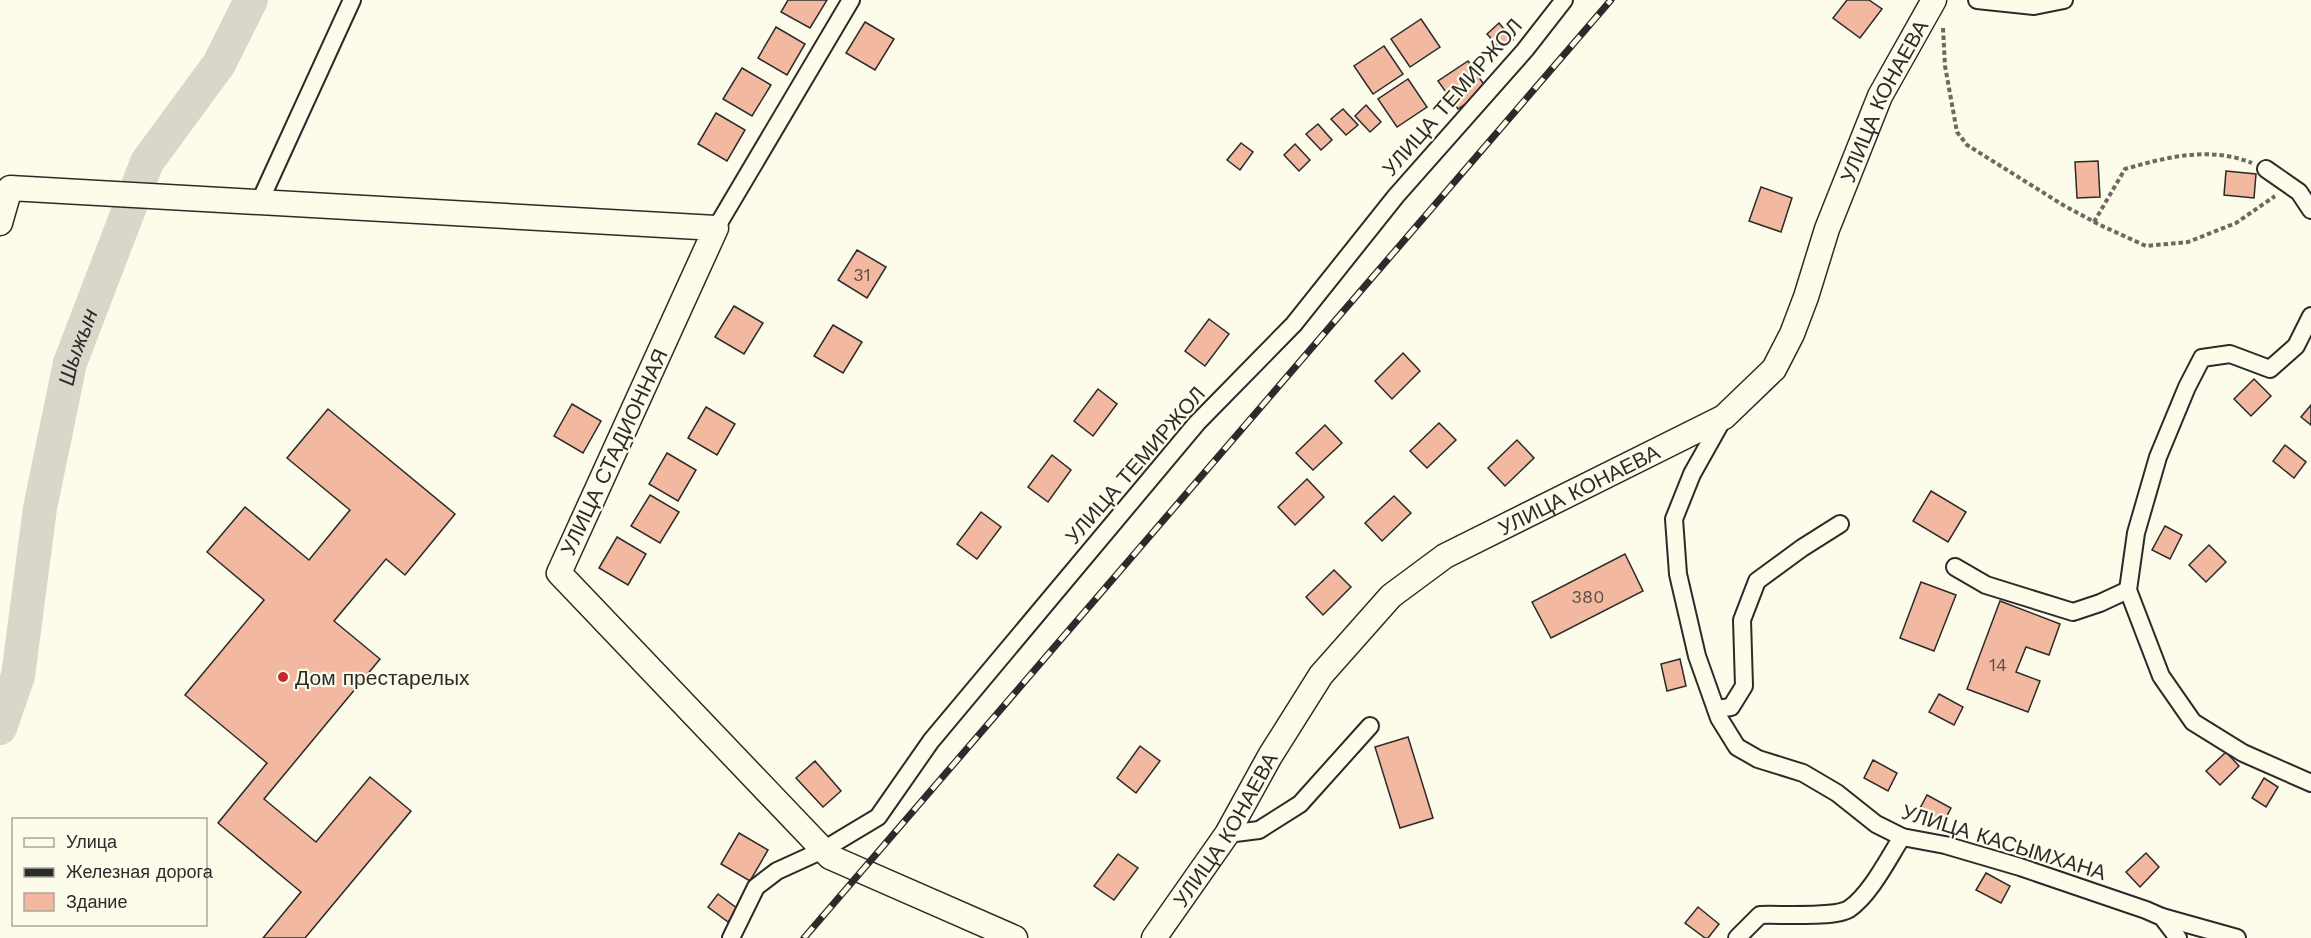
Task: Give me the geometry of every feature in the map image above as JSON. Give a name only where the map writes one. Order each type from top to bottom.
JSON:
[{"type":"street","points":[[260,201],[352,0]]},
{"type":"street","name":"УЛИЦА СТАДИОННАЯ","points":[[851,0],[716,228],[559,573],[830,857],[1015,938]]},
{"type":"street","name":"УЛИЦА ТЕМИРЖОЛ","points":[[732,938],[756,887],[777,871],[823,850],[878,817],[931,741],[1197,423],[1294,324],[1396,196],[1524,50],[1564,0]]},
{"type":"street","points":[[1977,0],[2034,6],[2064,0]]},
{"type":"street","name":"УЛИЦА КОНАЕВА","points":[[1155,938],[1227,834],[1270,756],[1321,675],[1391,596],[1445,556],[1724,417],[1774,369],[1792,334],[1827,229],[1880,96],[1938,11]]},
{"type":"street","points":[[2266,169],[2299,192],[2311,210]]},
{"type":"street","points":[[0,223],[5,187],[716,228]]},
{"type":"street","points":[[2311,316],[2296,346],[2270,369],[2230,354],[2202,358],[2187,387],[2158,457],[2136,533],[2128,590],[2161,676],[2193,722],[2243,753],[2311,783]]},
{"type":"street","name":"УЛИЦА КАСЫМХАНА","points":[[1724,417],[1692,474],[1674,519],[1678,574],[1696,656],[1716,709],[1737,747],[1758,759],[1803,773],[1837,793],[1876,824],[1902,837],[1945,846],[2020,867],[2162,916],[2236,938]]},
{"type":"street","points":[[1716,709],[1731,707],[1744,686],[1742,620],[1757,581],[1840,524]]},
{"type":"street","points":[[1955,567],[1986,585],[2073,612],[2128,590]]},
{"type":"street","points":[[1227,834],[1259,830],[1300,804],[1370,726]]},
{"type":"street","points":[[1737,938],[1760,915],[1833,913],[1847,910],[1866,891],[1902,837]]},
{"type":"street","points":[[2162,916],[2178,938]]},
{"type":"path","points":[[1938,11],[1957,132],[1967,145],[2094,222],[2145,246],[2188,242],[2236,223],[2290,185]]},
{"type":"path","points":[[2094,222],[2125,169],[2193,153],[2241,159],[2266,169]]},
{"type":"building","points":[[788,0],[827,0],[810,28],[781,12]]},
{"type":"building","points":[[1847,0],[1869,0],[1882,9],[1860,38],[1833,18]]},
{"type":"building","points":[[1421,19],[1440,47],[1410,67],[1391,39]]},
{"type":"building","points":[[865,22],[894,39],[875,70],[846,53]]},
{"type":"building","points":[[1499,23],[1513,40],[1502,50],[1487,34]]},
{"type":"building","points":[[776,27],[805,44],[787,75],[758,58]]},
{"type":"building","points":[[1384,46],[1403,74],[1373,94],[1354,66]]},
{"type":"building","points":[[1468,61],[1487,89],[1458,109],[1438,81]]},
{"type":"building","points":[[742,68],[771,85],[752,116],[723,99]]},
{"type":"building","points":[[1408,79],[1427,107],[1397,127],[1378,99]]},
{"type":"building","points":[[1366,105],[1381,122],[1370,132],[1355,116]]},
{"type":"building","points":[[1343,109],[1358,125],[1346,135],[1331,119]]},
{"type":"building","points":[[716,113],[745,130],[727,161],[698,144]]},
{"type":"building","points":[[1318,124],[1332,140],[1321,150],[1306,134]]},
{"type":"building","points":[[1241,143],[1253,152],[1240,170],[1227,160]]},
{"type":"building","points":[[1295,144],[1310,160],[1299,171],[1284,155]]},
{"type":"building","points":[[2098,161],[2100,197],[2077,198],[2075,162]]},
{"type":"building","points":[[2226,171],[2256,174],[2254,198],[2224,195]]},
{"type":"building","points":[[1761,187],[1792,198],[1781,232],[1749,221]]},
{"type":"building","points":[[857,250],[886,267],[867,298],[838,280]]},
{"type":"building","points":[[734,306],[763,323],[744,354],[715,337]]},
{"type":"building","points":[[1209,319],[1229,334],[1205,366],[1185,351]]},
{"type":"building","points":[[833,325],[862,342],[843,373],[814,356]]},
{"type":"building","points":[[1403,353],[1420,371],[1392,399],[1375,381]]},
{"type":"building","points":[[2254,379],[2271,396],[2251,416],[2234,399]]},
{"type":"building","points":[[1098,389],[1117,404],[1093,436],[1074,421]]},
{"type":"building","points":[[572,404],[601,421],[583,453],[554,436]]},
{"type":"building","points":[[2311,405],[2311,425],[2301,417]]},
{"type":"building","points":[[706,407],[735,424],[717,455],[688,438]]},
{"type":"building","name":"Дом престарелых","points":[[328,409],[455,514],[405,575],[386,559],[334,621],[380,659],[264,799],[316,842],[370,777],[411,811],[305,938],[263,938],[301,892],[218,823],[267,763],[185,695],[264,600],[207,552],[245,507],[309,560],[350,510],[287,458]]},
{"type":"building","points":[[1439,423],[1456,440],[1427,468],[1410,451]]},
{"type":"building","points":[[1325,425],[1342,443],[1313,470],[1296,453]]},
{"type":"building","points":[[1517,440],[1534,458],[1505,486],[1488,468]]},
{"type":"building","points":[[2285,445],[2306,462],[2294,478],[2273,461]]},
{"type":"building","points":[[667,453],[696,470],[678,501],[649,484]]},
{"type":"building","points":[[1052,455],[1071,470],[1048,502],[1028,487]]},
{"type":"building","points":[[1307,479],[1324,497],[1295,525],[1278,507]]},
{"type":"building","points":[[1931,491],[1966,512],[1948,542],[1913,521]]},
{"type":"building","points":[[650,495],[679,512],[660,543],[631,526]]},
{"type":"building","points":[[1394,496],[1411,513],[1382,541],[1365,523]]},
{"type":"building","points":[[981,512],[1001,527],[977,559],[957,544]]},
{"type":"building","points":[[2165,526],[2182,535],[2170,559],[2152,550]]},
{"type":"building","points":[[617,537],[646,554],[628,585],[599,568]]},
{"type":"building","points":[[2209,545],[2226,562],[2206,582],[2189,565]]},
{"type":"building","points":[[1625,554],[1643,591],[1551,638],[1532,602]]},
{"type":"building","points":[[1334,570],[1351,587],[1323,615],[1306,597]]},
{"type":"building","points":[[1921,582],[1956,595],[1934,651],[1900,638]]},
{"type":"building","points":[[2000,601],[2060,624],[2049,655],[2026,647],[2016,672],[2040,681],[2028,712],[1967,689]]},
{"type":"building","points":[[1680,659],[1686,686],[1667,691],[1661,664]]},
{"type":"building","points":[[1939,694],[1963,707],[1954,725],[1929,712]]},
{"type":"building","points":[[1408,737],[1433,818],[1400,828],[1375,747]]},
{"type":"building","points":[[1140,746],[1160,761],[1136,793],[1117,778]]},
{"type":"building","points":[[2226,752],[2239,766],[2220,785],[2206,771]]},
{"type":"building","points":[[1873,760],[1897,773],[1888,791],[1864,778]]},
{"type":"building","points":[[815,761],[841,791],[823,807],[796,778]]},
{"type":"building","points":[[2264,778],[2278,787],[2266,807],[2252,798]]},
{"type":"building","points":[[1927,795],[1951,808],[1942,825],[1918,812]]},
{"type":"building","points":[[739,833],[768,850],[750,881],[721,864]]},
{"type":"building","points":[[2146,853],[2159,867],[2140,887],[2126,872]]},
{"type":"building","points":[[1118,854],[1138,868],[1114,900],[1094,886]]},
{"type":"building","points":[[1986,873],[2010,886],[2001,903],[1976,890]]},
{"type":"building","points":[[718,894],[738,909],[728,922],[708,907]]},
{"type":"building","points":[[1698,907],[1719,924],[1708,938],[1685,923]]},
{"type":"waterway","name":"Шыжын","points":[[0,728],[18,676],[40,508],[70,363],[147,162],[219,64],[251,0]]},
{"type":"railway","points":[[804,938],[1611,0]]},
{"type":"place","name":"Дом престарелых","points":[[283,677]]}]
